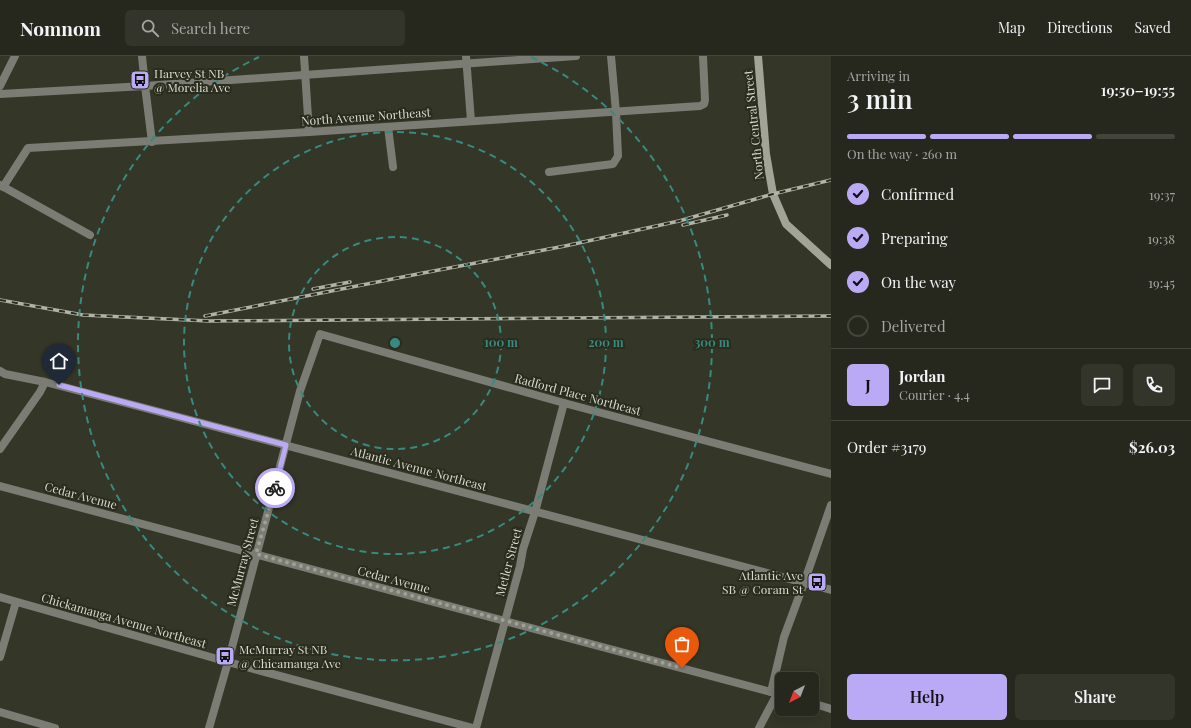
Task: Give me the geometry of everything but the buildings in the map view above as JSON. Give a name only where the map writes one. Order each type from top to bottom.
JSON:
[{"type":"main road","name":"North Central Street","points":[[758,56],[766,154],[773,194],[786,224],[831,265]]},
{"type":"street","points":[[0,86],[15,56]]},
{"type":"street","points":[[142,56],[152,142]]},
{"type":"street","points":[[304,56],[310,132]]},
{"type":"street","points":[[0,94],[306,75],[466,60],[576,56]]},
{"type":"street","points":[[549,172],[613,164],[618,156],[611,56]]},
{"type":"street","name":"North Avenue Northeast","points":[[1,186],[28,148],[310,132],[702,105],[705,100],[702,56]]},
{"type":"street","points":[[466,60],[471,121]]},
{"type":"street","points":[[388,127],[393,167]]},
{"type":"street","points":[[1,186],[90,235]]},
{"type":"street","name":"Radford Place Northeast","points":[[320,334],[564,403],[831,474]]},
{"type":"street","name":"McMurray Street","points":[[209,728],[300,391],[320,334]]},
{"type":"street","name":"Atlantic Avenue Northeast","points":[[0,371],[5,374],[45,382],[286,445],[831,590]]},
{"type":"street","points":[[0,450],[40,392],[45,382]]},
{"type":"street","name":"Metler Street","points":[[476,728],[520,566],[523,548],[535,512],[564,403]]},
{"type":"street","name":"Cedar Avenue","points":[[0,486],[775,693]]},
{"type":"street","points":[[780,672],[784,637],[831,505]]},
{"type":"street","name":"Chickamauga Avenue Northeast","points":[[0,597],[228,662],[473,728]]},
{"type":"street","points":[[0,657],[16,602]]},
{"type":"street","points":[[759,728],[775,698]]},
{"type":"street","points":[[819,705],[831,708]]},
{"type":"street","points":[[0,712],[55,728]]},
{"type":"railway","points":[[205,316],[565,246],[679,221],[773,194],[831,180]]},
{"type":"railway","points":[[683,225],[727,215]]},
{"type":"railway","points":[[313,289],[350,282]]},
{"type":"railway","points":[[0,300],[83,315],[209,321],[831,316]]},
{"type":"way so far","points":[[275,488],[256,554],[682,668]]},
{"type":"place","name":"Harvey St NB @ Morelia Ave","points":[[140,80]]},
{"type":"place","name":"Atlantic Ave SB @ Coram St","points":[[817,582]]},
{"type":"place","name":"McMurray St NB @ Chicamauga Ave","points":[[225,656]]},
{"type":"route","points":[[59,385],[286,445],[275,488]]}]
